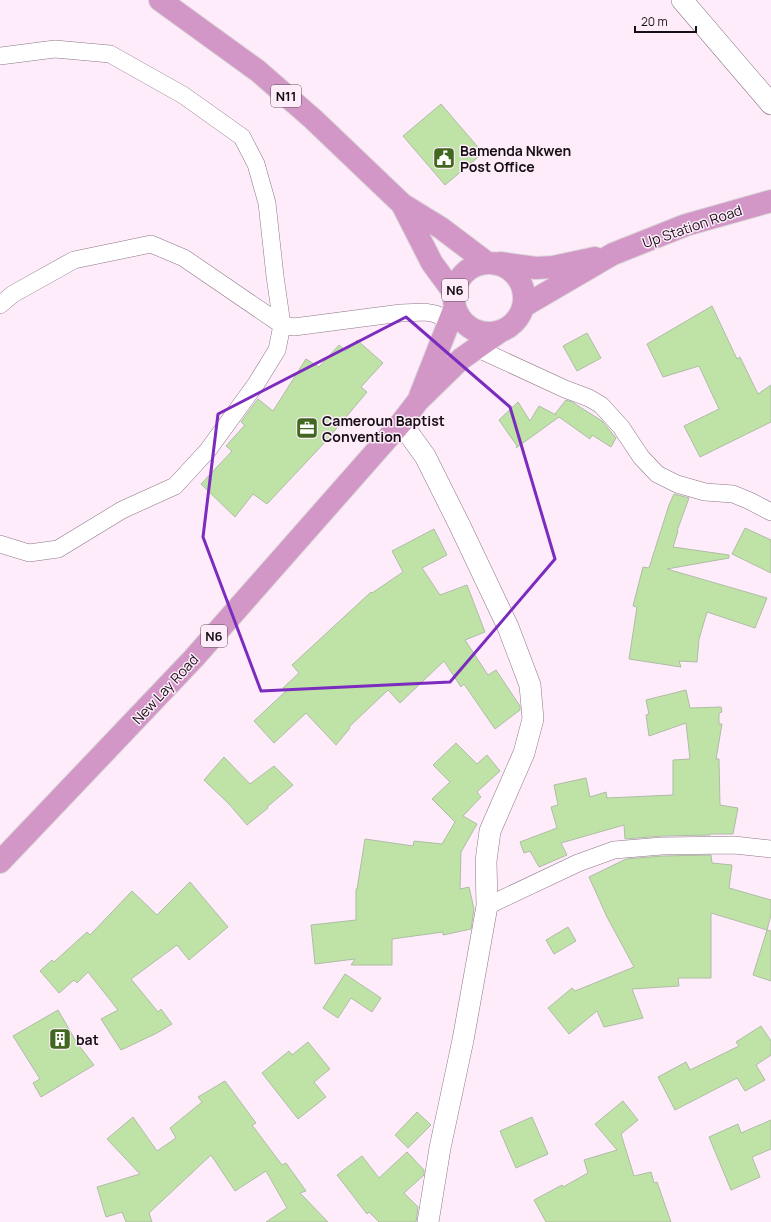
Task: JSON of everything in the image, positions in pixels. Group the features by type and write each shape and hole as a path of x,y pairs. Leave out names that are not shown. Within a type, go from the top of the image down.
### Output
{"highway":[{"name":"N11","path":"160,0 258,71 313,119 402,204 441,228 491,263"},
{"name":"Up Station Road","path":"613,254 686,225 771,201"},
{"name":"N11","path":"402,204 432,263 452,307"},
{"name":"N6","path":"418,401 452,307 458,279 468,269 491,263 536,268 553,267 613,254"},
{"name":"N6","path":"418,401 461,359 498,333 510,327 519,318 524,306 613,254"},
{"path":"491,263 509,268 519,279 524,292 524,306"},
{"name":"N6","path":"452,307 460,320 471,329 484,334 498,333"},
{"name":"New Lay Road","path":"0,862 194,658 418,401"}],"street":[{"path":"682,0 771,104"},
{"path":"0,56 55,49 110,54 183,95 242,137 256,164 267,203 282,325 277,350 256,384 208,450 175,486 122,510 58,549 29,552 0,544"},
{"path":"0,305 13,294 74,260 151,244 184,258 282,325 294,327 401,313 425,312 436,314 452,307"},
{"path":"476,348 565,389 589,398 601,405 621,427 641,457 657,474 677,484 704,492 734,494 771,512"},
{"path":"400,423 425,456 508,627 530,685 533,719 524,753 490,831 486,861 487,906 463,1040 440,1148 428,1222"},
{"path":"487,906 578,863 614,850 662,846 734,845 771,849"}],"highlighted area":[{"path":"406,317 510,407 555,559 450,682 261,691 203,537 218,414"}],"building":[{"path":"441,104 483,153 445,185 403,136"},
{"path":"712,306 737,359 740,357 758,394 771,385 771,422 700,457 684,426 719,409 699,366 663,377 647,344"},
{"path":"587,333 601,358 577,371 563,346"},
{"name":"Cameroun Baptist Convention","path":"357,340 383,363 361,387 367,392 326,441 267,504 253,494 235,517 201,484 232,451 226,446 245,425 241,422 258,399 273,411 306,359 319,367 339,345 346,351"},
{"path":"566,400 572,402 602,421 616,438 611,447 592,435 590,439 559,417 516,448 517,446 499,420 518,402 530,421 539,406 556,415 555,414"},
{"path":"674,494 689,498 673,547 729,555 729,558 667,569 767,598 755,628 707,612 699,639 697,662 679,661 681,667 629,659 637,607 633,606 643,567 649,568 669,505"},
{"path":"745,528 771,540 771,573 732,554"},
{"path":"434,529 447,555 422,568 440,595 467,585 485,632 465,640 488,675 496,670 520,706 520,710 495,729 464,684 461,687 444,661 400,703 388,690 349,727 350,728 336,745 306,713 274,743 254,721 286,691 283,688 299,673 292,665 371,592 372,593 403,572 392,551"},
{"path":"686,690 690,708 721,707 722,712 719,713 719,724 722,724 716,759 719,759 720,805 738,808 733,834 662,836 625,839 624,825 561,843 567,855 539,867 530,851 524,853 520,842 557,828 551,807 558,805 554,785 586,778 590,797 606,792 607,798 673,795 673,760 690,759 686,723 649,736 646,715 649,714 646,700"},
{"path":"456,743 477,764 487,755 500,771 477,792 481,797 463,816 477,824 461,852 460,889 469,887 474,909 471,929 443,935 443,932 392,939 392,965 351,965 355,959 315,964 311,925 356,920 356,889 365,839 413,846 414,841 442,844 455,822 432,799 450,782 433,765"},
{"path":"224,757 250,784 274,766 293,785 247,825 229,804 204,780"},
{"path":"711,855 712,863 732,865 729,888 771,900 771,915 767,930 711,913 711,978 678,978 679,986 632,989 643,1018 604,1027 597,1011 569,1034 548,1008 572,988 575,991 634,967 607,917 589,877 626,859 662,856"},
{"path":"190,882 228,927 189,960 177,945 131,979 158,1012 161,1009 172,1024 157,1033 121,1050 101,1019 118,1010 88,972 77,983 74,980 59,993 40,971 52,960 54,962 87,932 90,935 132,891 157,915"},
{"path":"568,927 576,941 554,954 546,940"},
{"path":"767,930 771,931 771,981 753,975"},
{"path":"345,974 381,998 372,1012 351,998 338,1018 323,1008"},
{"path":"58,1010 77,1043 94,1065 41,1097 33,1083 40,1079 13,1036"},
{"path":"761,1026 771,1041 771,1055 756,1065 765,1080 745,1091 737,1078 675,1110 658,1077 686,1062 690,1070 739,1046 736,1042"},
{"path":"308,1042 330,1069 314,1082 326,1097 298,1119 262,1073 289,1051 292,1055"},
{"path":"225,1081 256,1123 252,1125 282,1165 286,1163 306,1191 300,1193 328,1222 266,1222 287,1208 266,1171 235,1191 211,1155 149,1213 152,1222 126,1222 122,1212 106,1217 97,1187 140,1174 107,1139 133,1117 157,1151 176,1138 170,1128 202,1102 198,1097"},
{"path":"623,1101 638,1120 621,1134 634,1176 651,1172 654,1183 657,1182 671,1222 546,1222 534,1200 562,1185 563,1187 588,1173 584,1160 617,1150 595,1124"},
{"path":"417,1112 431,1125 408,1148 395,1135"},
{"path":"532,1117 548,1154 516,1168 500,1131"},
{"path":"771,1120 771,1149 752,1157 760,1177 731,1190 709,1137 738,1124 741,1133"},
{"path":"407,1152 424,1170 424,1175 404,1193 418,1207 416,1222 379,1222 369,1212 367,1214 337,1175 362,1156 379,1178"}],"place":[{"name":"Bamenda Nkwen Post Office","path":"444,158"},
{"name":"Cameroun Baptist Convention","path":"307,428"},
{"name":"bat","path":"60,1039"}]}
